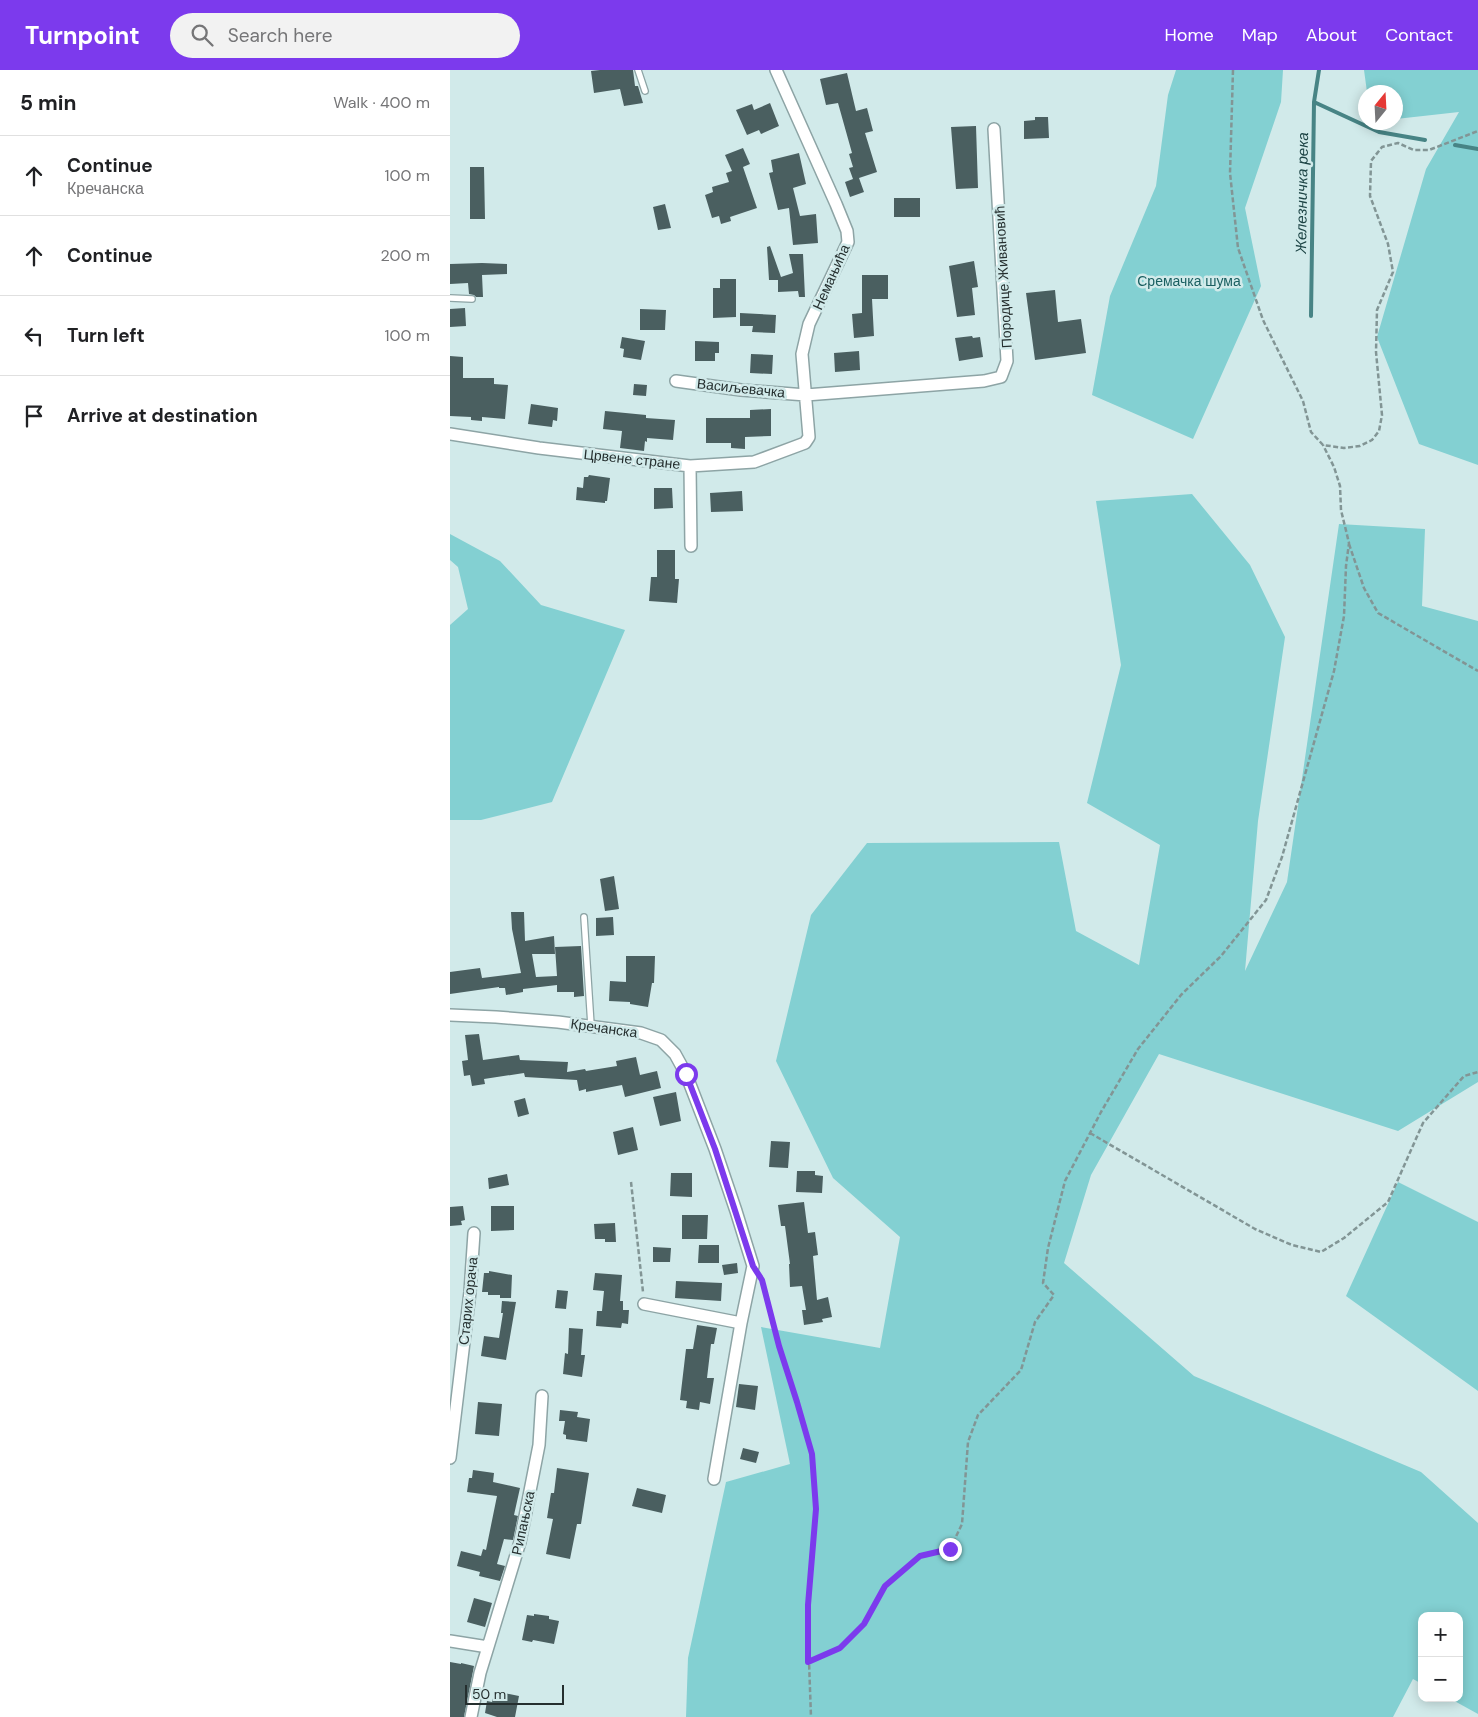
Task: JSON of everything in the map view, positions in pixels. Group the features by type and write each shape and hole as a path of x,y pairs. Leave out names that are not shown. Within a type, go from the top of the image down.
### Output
{"street":[{"name":"Немањића","path":"776,70 836,204 847,231 848,242 809,324 805,337 802,354 809,437"},
{"name":"Породице Живановић","path":"806,395 1002,378 1008,361 994,129"},
{"name":"Васиљевачка","path":"676,380 741,390 806,395"},
{"name":"Црвене стране","path":"450,434 557,451 690,466 754,462 805,443 809,437"},
{"path":"690,466 691,546"},
{"name":"Кречанска","path":"450,1016 496,1017 591,1025 641,1033 661,1040 675,1054 686,1074 715,1149 753,1266"},
{"name":"Старих орача","path":"450,1458 470,1292 474,1232"},
{"path":"714,1479 741,1323 753,1266"},
{"path":"644,1304 741,1323"},
{"name":"Рипањска","path":"471,1717 480,1673 520,1542 539,1445 542,1396"},
{"path":"450,1641 488,1647"}],"lane":[{"path":"638,70 645,91"},
{"path":"450,298 472,299"},
{"path":"584,917 591,1025"}],"path":[{"path":"1233,70 1230,173 1238,248 1263,320 1303,401 1311,432 1323,445 1334,467 1340,486 1341,510 1348,543 1364,588 1378,614 1478,671"},
{"path":"1323,445 1344,448 1360,446 1372,440 1379,431 1382,415 1376,352 1377,310 1393,272 1388,244 1370,196 1371,161 1382,147 1398,143 1414,150 1429,150 1478,131"},
{"path":"808,1662 840,1648 864,1624 885,1586 920,1556 950,1549 962,1524 968,1442 978,1415 1021,1370 1035,1322 1054,1295 1043,1283 1048,1248 1066,1181 1090,1133 1138,1050 1181,995 1221,956 1266,900 1282,857 1334,671 1344,616 1348,543"},
{"path":"1090,1133 1255,1229 1292,1245 1321,1252 1344,1238 1388,1202 1423,1123 1464,1076 1478,1072"},
{"path":"631,1182 644,1304"},
{"path":"753,1266 762,1280 779,1346 812,1454 816,1509 808,1605 808,1662 811,1717"}],"green space":[{"name":"Сремачка шума","path":"1176,70 1283,70 1281,102 1245,208 1261,286 1193,439 1092,395 1110,296 1156,186 1168,95"},
{"path":"1364,70 1478,70 1478,465 1419,444 1377,337 1426,169 1459,112 1403,118 1403,85 1366,85"},
{"path":"1192,494 1250,565 1285,637 1258,821 1245,971 1287,882 1339,524 1425,529 1422,606 1478,621 1478,1082 1398,1131 1159,1054 1091,1175 1064,1263 1194,1376 1421,1472 1478,1523 1478,1714 1456,1702 1463,1702 1463,1612 1418,1612 1418,1682 1413,1679 1393,1717 686,1717 688,1658 726,1482 790,1464 761,1327 880,1348 900,1237 833,1178 776,1061 811,915 867,843 1059,842 1076,931 1139,965 1160,845 1087,803 1121,665 1096,501"},
{"path":"450,534 500,561 541,605 625,630 552,802 481,820 450,820 450,625 468,609 458,567 450,560"},
{"path":"1398,1182 1478,1222 1478,1391 1346,1296"}],"building":[{"path":"633,70 635,86 638,86 643,103 624,106 620,89 594,93 591,71"},
{"path":"847,73 856,111 867,108 873,131 865,133 877,172 859,178 864,192 850,197 845,182 853,179 849,168 853,167 849,154 852,153 838,103 826,105 820,79"},
{"path":"770,103 779,126 761,134 759,130 747,135 736,110 752,104 754,110"},
{"path":"1035,117 1048,117 1049,138 1024,139 1024,121 1035,120"},
{"path":"976,126 978,188 956,189 951,127"},
{"path":"743,148 750,164 743,167 757,208 730,217 731,221 721,224 719,216 712,218 705,195 713,192 712,187 729,182 726,173 732,171 725,155"},
{"path":"799,153 806,184 793,188 800,216 816,214 818,243 793,245 789,208 778,210 769,173 773,172 771,160"},
{"path":"470,167 484,167 485,219 470,219"},
{"path":"894,198 920,198 920,217 894,217"},
{"path":"665,204 671,228 658,230 653,207"},
{"path":"770,246 781,277 793,273 789,254 803,254 805,297 799,297 798,291 778,292 778,280 769,280 767,247"},
{"path":"974,261 978,287 972,288 975,315 957,317 949,266"},
{"path":"450,264 507,264 507,274 482,275 483,297 469,294 468,283 450,284"},
{"path":"862,275 888,275 888,299 872,299 874,336 854,338 852,314 862,313"},
{"path":"720,279 736,279 736,317 713,318 713,288 720,288"},
{"path":"1055,290 1058,322 1081,319 1086,353 1035,360 1026,293"},
{"path":"465,308 466,326 450,327 450,309"},
{"path":"640,309 666,310 665,330 640,330"},
{"path":"740,313 776,315 775,333 752,332 753,326 740,326"},
{"path":"972,336 973,338 980,337 983,357 959,361 955,338"},
{"path":"622,337 645,341 641,360 623,357 624,349 620,348"},
{"path":"695,341 719,342 719,353 715,353 715,361 695,361"},
{"path":"859,351 860,370 835,372 834,353"},
{"path":"751,354 773,355 772,374 750,373"},
{"path":"450,356 463,357 463,378 494,378 494,384 508,385 505,419 482,417 482,421 471,420 471,417 450,416"},
{"path":"634,384 647,385 646,396 633,395"},
{"path":"531,404 558,408 557,421 553,420 552,427 528,424"},
{"path":"771,409 771,436 745,437 745,449 731,448 731,443 706,443 706,418 750,418 750,410"},
{"path":"605,411 646,415 646,418 675,420 673,440 647,438 644,451 620,448 622,431 603,429"},
{"path":"589,475 610,478 607,501 605,503 576,500 577,487 583,488 584,477"},
{"path":"654,488 672,488 673,508 654,509"},
{"path":"742,491 743,511 711,512 710,493"},
{"path":"657,550 675,550 675,579 679,579 677,603 649,601 651,577 657,577"},
{"path":"614,876 619,909 605,911 600,879"},
{"path":"511,912 524,912 525,941 554,936 555,954 532,954 536,977 557,976 555,947 581,946 584,996 574,997 574,992 557,992 557,985 523,989 523,992 506,995 505,988 499,987 450,994 450,972 480,968 482,978 521,973 512,929"},
{"path":"613,917 614,935 596,936 596,918"},
{"path":"626,956 655,956 654,983 652,983 648,1007 630,1004 630,1002 609,1001 610,981 626,982"},
{"path":"479,1034 483,1060 519,1055 520,1060 568,1062 567,1072 617,1066 616,1061 636,1057 640,1075 657,1071 661,1088 625,1097 622,1085 586,1092 586,1089 579,1091 577,1080 525,1077 524,1073 484,1079 485,1084 472,1086 470,1075 464,1076 462,1061 468,1060 465,1035"},
{"path":"676,1092 681,1121 660,1126 653,1097"},
{"path":"525,1098 529,1114 518,1117 514,1101"},
{"path":"633,1127 638,1150 618,1155 613,1132"},
{"path":"771,1141 790,1142 788,1168 769,1167"},
{"path":"797,1171 815,1171 815,1175 823,1176 822,1193 796,1192"},
{"path":"671,1173 692,1173 692,1197 670,1196"},
{"path":"507,1174 509,1185 489,1189 488,1178"},
{"path":"804,1202 808,1233 815,1232 818,1255 813,1256 817,1300 828,1297 832,1317 822,1319 823,1322 804,1325 802,1310 806,1310 802,1286 790,1287 790,1264 785,1226 781,1226 778,1205"},
{"path":"463,1206 465,1220 461,1221 462,1225 450,1226 450,1207"},
{"path":"491,1206 514,1206 514,1230 491,1231"},
{"path":"682,1215 708,1215 707,1239 682,1239"},
{"path":"615,1223 616,1242 605,1242 605,1239 595,1239 594,1224"},
{"path":"699,1245 719,1245 719,1263 698,1263"},
{"path":"653,1247 671,1248 670,1262 653,1262"},
{"path":"737,1263 738,1273 724,1275 722,1265"},
{"path":"489,1271 512,1275 511,1298 500,1298 500,1295 488,1295 488,1292 482,1292 484,1273 489,1273"},
{"path":"595,1273 622,1275 620,1301 623,1301 623,1310 629,1310 628,1324 622,1323 621,1328 596,1326 597,1311 602,1311 604,1291 593,1290"},
{"path":"676,1281 722,1283 721,1301 675,1298"},
{"path":"557,1290 568,1291 566,1309 555,1308"},
{"path":"502,1301 516,1302 506,1360 481,1356 484,1336 499,1338 503,1313 501,1313"},
{"path":"697,1325 717,1328 714,1344 711,1344 707,1378 714,1378 710,1404 700,1402 699,1410 686,1408 687,1401 680,1400 686,1349 693,1349"},
{"path":"569,1328 583,1329 581,1355 585,1355 582,1377 563,1374 565,1353 568,1354"},
{"path":"739,1384 758,1386 755,1410 736,1407"},
{"path":"478,1402 502,1404 499,1436 475,1434"},
{"path":"560,1410 578,1412 577,1417 590,1419 587,1442 566,1439 566,1435 563,1434 565,1421 559,1421"},
{"path":"743,1448 759,1452 756,1463 740,1459"},
{"path":"557,1468 589,1473 581,1524 577,1524 570,1559 546,1554 553,1519 547,1518 551,1493 554,1493"},
{"path":"473,1470 494,1473 493,1482 520,1488 514,1515 518,1516 513,1540 504,1539 497,1564 505,1566 500,1581 479,1576 480,1572 457,1566 461,1551 481,1556 483,1549 486,1550 497,1496 467,1492 469,1478 472,1478"},
{"path":"637,1488 666,1495 662,1513 632,1506"},
{"path":"474,1598 492,1603 485,1627 467,1622"},
{"path":"534,1614 549,1616 549,1619 559,1621 554,1644 522,1640 527,1615 534,1616"},
{"path":"450,1662 474,1666 464,1717 450,1717"},
{"path":"495,1691 519,1696 515,1717 497,1717 485,1713 487,1701 492,1702"}],"waterway":[{"name":"Железничка река","path":"1311,316 1314,102 1319,70"},
{"path":"1314,102 1379,132 1425,140"},
{"path":"1455,145 1478,149"}],"route":[{"path":"686,1074 715,1149 753,1266 762,1280 779,1346 812,1454 816,1509 808,1605 808,1662 840,1648 864,1624 885,1586 920,1556 950,1549"}]}
